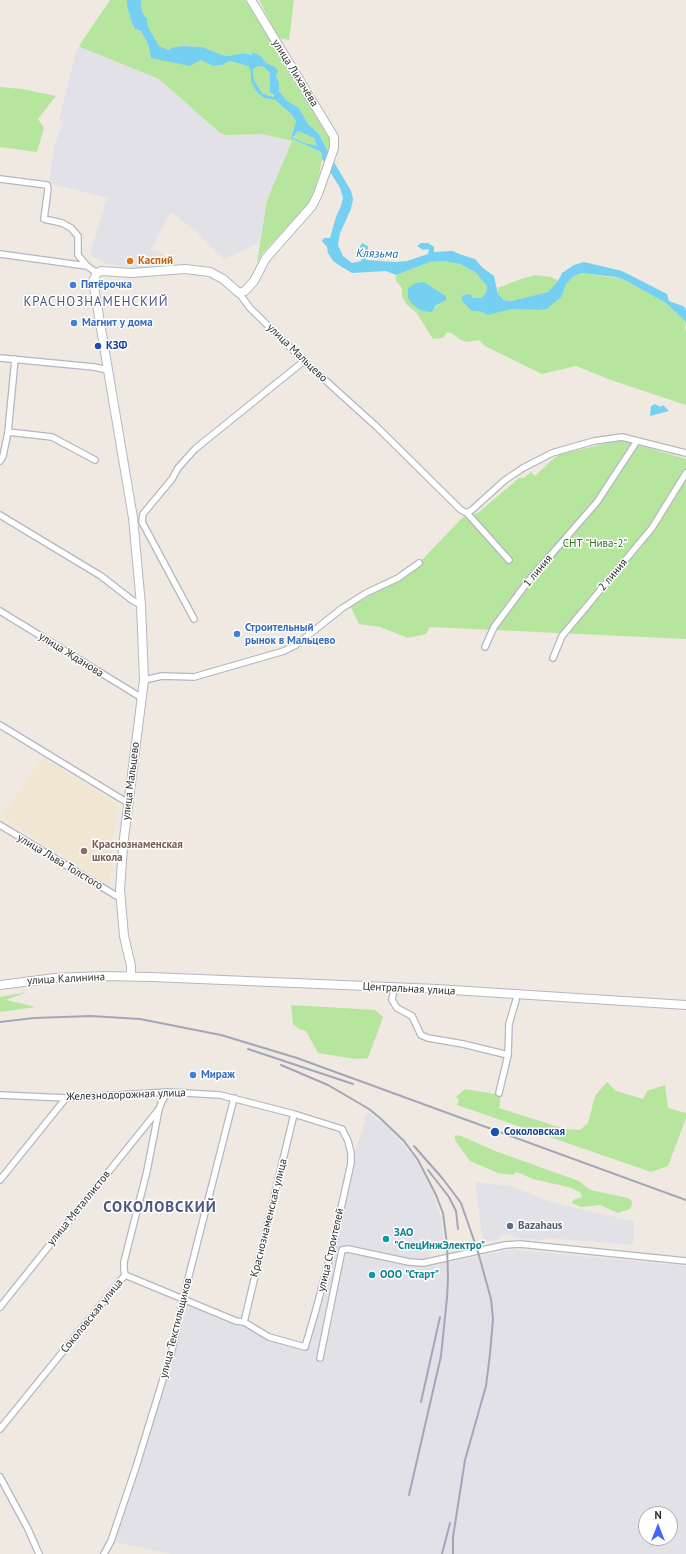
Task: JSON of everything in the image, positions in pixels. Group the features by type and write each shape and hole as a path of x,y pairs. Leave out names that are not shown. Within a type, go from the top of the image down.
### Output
{"street":[{"name":"улица Лихачёва","path":"239,293 245,291 254,281 266,258 312,206 324,181 335,140 250,0"},
{"path":"0,179 47,185 48,189 44,219 62,223 71,228 78,236 78,255 86,266 97,273"},
{"path":"0,254 86,266"},
{"name":"улица Мальцево","path":"131,977 131,966 124,936 120,898 123,846 144,680 141,605 133,518 93,281 97,273 106,270 131,273 185,269 210,272 223,279 239,293 250,308 304,360 377,427 461,510 467,513 509,560"},
{"path":"0,358 94,367 108,370"},
{"path":"0,461 3,456 8,432 15,359"},
{"path":"194,618 142,522 142,518 172,479 178,468 195,449 304,360"},
{"path":"8,432 52,437 95,460"},
{"path":"467,513 505,480 552,453 594,441 622,437 686,453"},
{"name":"1 линия","path":"485,647 494,627 529,580 597,502 637,441"},
{"name":"2 линия","path":"553,658 562,636 652,528 686,473"},
{"path":"0,515 101,576 132,600 141,605"},
{"path":"133,518 142,518"},
{"path":"144,680 162,676 194,677 284,651 296,645 341,609 366,594 398,578 419,563"},
{"name":"улица Жданова","path":"0,611 142,698"},
{"path":"0,725 128,803"},
{"name":"улица Льва Толстого","path":"0,825 120,898"},
{"name":"улица Калинина","path":"0,985 55,978 131,977"},
{"name":"Центральная улица","path":"131,977 394,988 686,1005"},
{"path":"394,988 392,1000 394,1004 397,1008 412,1016 421,1035 428,1038 463,1044 508,1056"},
{"path":"499,1093 508,1056 509,1024 516,1000"},
{"name":"Железнодорожная улица","path":"0,1095 66,1098 168,1092 220,1095 294,1114 342,1129 348,1141 351,1153"},
{"name":"Соколовская улица","path":"0,1429 125,1275 124,1262 147,1171 159,1108 168,1092"},
{"path":"0,1180 66,1098"},
{"name":"улица Текстильщиков","path":"104,1554 111,1541 156,1405 172,1350 183,1299 234,1098"},
{"name":"улица Металлистов","path":"0,1307 159,1108"},
{"name":"Краснознаменская улица","path":"244,1322 294,1114"},
{"name":"улица Строителей","path":"244,1322 269,1337 305,1347 332,1248 351,1163 351,1153"},
{"path":"320,1358 342,1250 348,1249 409,1262 423,1263 447,1259 505,1245 520,1244 686,1260"},
{"path":"125,1275 244,1322"},
{"path":"0,1476 40,1554"}],"shaded area":[{"path":"80,47 159,79 220,133 262,134 292,141 267,200 260,242 224,259 195,231 171,212 151,249 163,253 161,267 141,269 107,264 90,254 107,198 49,183 54,146 63,122 59,120 76,51"},
{"name":"Краснознаменская школа","path":"42,758 117,804 110,885 1,817"},
{"path":"368,1112 387,1127 416,1160 433,1194 440,1214 445,1250 431,1251 425,1266 503,1251 519,1250 686,1266 686,1554 171,1554 111,1541 156,1405 183,1299 269,1337 305,1346 351,1163"},
{"path":"475,1182 512,1186 549,1201 634,1221 633,1245 546,1238 544,1240 514,1238 510,1233 501,1236 497,1240 483,1242"}],"green space":[{"path":"110,0 127,0 127,6 132,23 135,29 141,31 148,44 151,58 201,60 213,66 222,65 230,61 248,66 251,72 251,82 264,98 275,100 290,113 296,121 291,138 321,152 322,159 318,180 308,204 262,254 257,263 267,200 292,141 262,134 225,135 220,133 159,79 80,47 79,46"},
{"path":"141,0 245,0 329,133 330,144 328,152 319,134 308,124 299,108 287,101 279,91 275,67 266,63 261,56 252,52 253,55 243,53 228,56 202,47 183,46 169,50 159,46 148,27 147,18 145,18 142,12"},
{"path":"259,0 294,0 289,40 278,38"},
{"path":"258,66 264,67 269,72 273,97 262,93 255,82 253,69"},
{"path":"0,87 22,89 56,96 38,119 44,128 37,152 0,147"},
{"path":"298,131 314,138 317,146 305,143 293,136"},
{"path":"444,261 460,264 475,272 487,286 486,293 481,298 473,298 472,311 482,312 488,315 512,309 537,310 562,296 566,284 574,276 581,273 623,279 666,303 686,322 686,405 611,380 576,366 542,374 485,346 479,340 466,342 459,339 452,333 447,332 443,338 433,339 416,312 407,305 402,296 402,288 396,281 396,275 430,262","holes":["424,282 446,296 440,304 433,308"]},
{"path":"536,275 551,277 559,281 548,292 511,301 504,300 498,294 498,288"},
{"name":"СНТ \"Нива-2\"","path":"621,440 686,459 686,639 430,627 426,634 408,638 380,627 359,624 351,607 422,564 421,561 463,517 478,513 519,478 524,478 531,472 535,476 553,459 561,454"},
{"path":"27,992 6,1000 36,1007 0,1012 0,997"},
{"path":"291,1005 375,1010 383,1017 368,1058 355,1059 318,1053 306,1031 299,1029 293,1024"},
{"path":"607,1082 616,1091 643,1099 647,1091 665,1085 668,1108 686,1113 686,1118 668,1166 651,1172 457,1105 459,1100 456,1097 465,1089 501,1095 499,1108 565,1129 580,1130 588,1123 595,1096"},
{"path":"455,1135 579,1181 590,1190 628,1198 632,1201 632,1205 630,1209 618,1213 600,1205 581,1207 572,1203 573,1200 582,1197 580,1192 568,1187 533,1179 517,1172 512,1175 498,1173 470,1161 455,1140"}],"water":[{"path":"127,0 141,0 142,12 147,18 148,27 159,46 169,50 171,48 183,46 202,47 228,56 243,53 252,55 252,52 261,56 266,63 275,67 278,71 276,76 279,84 279,91 287,101 299,108 308,124 319,134 351,191 353,199 351,209 340,233 338,245 343,256 352,263 361,261 362,257 358,250 362,243 368,246 366,260 395,262 407,261 428,254 429,249 423,250 417,246 421,243 428,243 434,247 434,252 453,251 475,259 483,268 494,276 498,294 504,300 511,301 548,292 558,281 562,273 574,265 584,262 622,271 667,294 669,301 683,306 686,309 686,322 666,303 623,279 615,277 581,273 574,276 566,284 562,296 547,309 512,309 488,315 482,312 472,311 462,301 462,296 470,294 473,298 481,298 486,293 487,286 475,272 460,264 444,261 430,262 396,275 386,271 352,273 333,261 328,253 327,247 322,241 324,238 330,238 341,206 343,198 340,188 322,159 321,152 291,138 296,121 290,113 275,100 264,98 257,92 251,82 251,72 248,66 230,61 222,65 213,66 201,60 190,66 151,58 148,44 141,31 135,29 127,6","holes":["258,66 264,67 269,72 270,92 274,95 273,97 262,93 255,82 253,69","298,131 314,138 317,146 305,143 293,137"]},
{"path":"424,282 446,296 446,300 435,306 432,312 422,311 413,305 408,298 408,288 416,283"},
{"path":"655,404 661,407 663,405 669,411 650,416 651,406"}],"railway":[{"path":"0,1022 34,1018 91,1016 140,1019 221,1035 297,1058 686,1200"},
{"path":"248,1049 353,1084"},
{"path":"281,1065 328,1085 369,1109 380,1118 404,1141 418,1160 436,1195 443,1213 447,1245 448,1278 441,1356 409,1495"},
{"path":"414,1146 443,1179 461,1203 478,1252 491,1299 493,1319 486,1386 465,1460 453,1537 453,1554"},
{"path":"428,1170 449,1197 456,1211 458,1229"},
{"path":"421,1402 440,1317"},
{"path":"442,1554 450,1523"}],"place":[{"name":"Каспий","path":"130,261"},
{"name":"Пятёрочка","path":"73,285"},
{"name":"Магнит у дома","path":"74,323"},
{"name":"КЗФ","path":"98,346"},
{"name":"Строительный рынок в Мальцево","path":"237,634"},
{"name":"Краснознаменская школа","path":"84,851"},
{"name":"Мираж","path":"193,1075"},
{"name":"Соколовская","path":"495,1132"},
{"name":"Bazahaus","path":"510,1226"},
{"name":"ЗАО \"СпецИнжЭлектро\"","path":"386,1239"},
{"name":"ООО \"Старт\"","path":"372,1275"}],"district":[{"name":"КРАСНОЗНАМЕНСКИЙ","path":"96,302"},
{"name":"СОКОЛОВСКИЙ","path":"160,1208"}],"water label":[{"name":"Клязьма","path":"377,254"}]}
